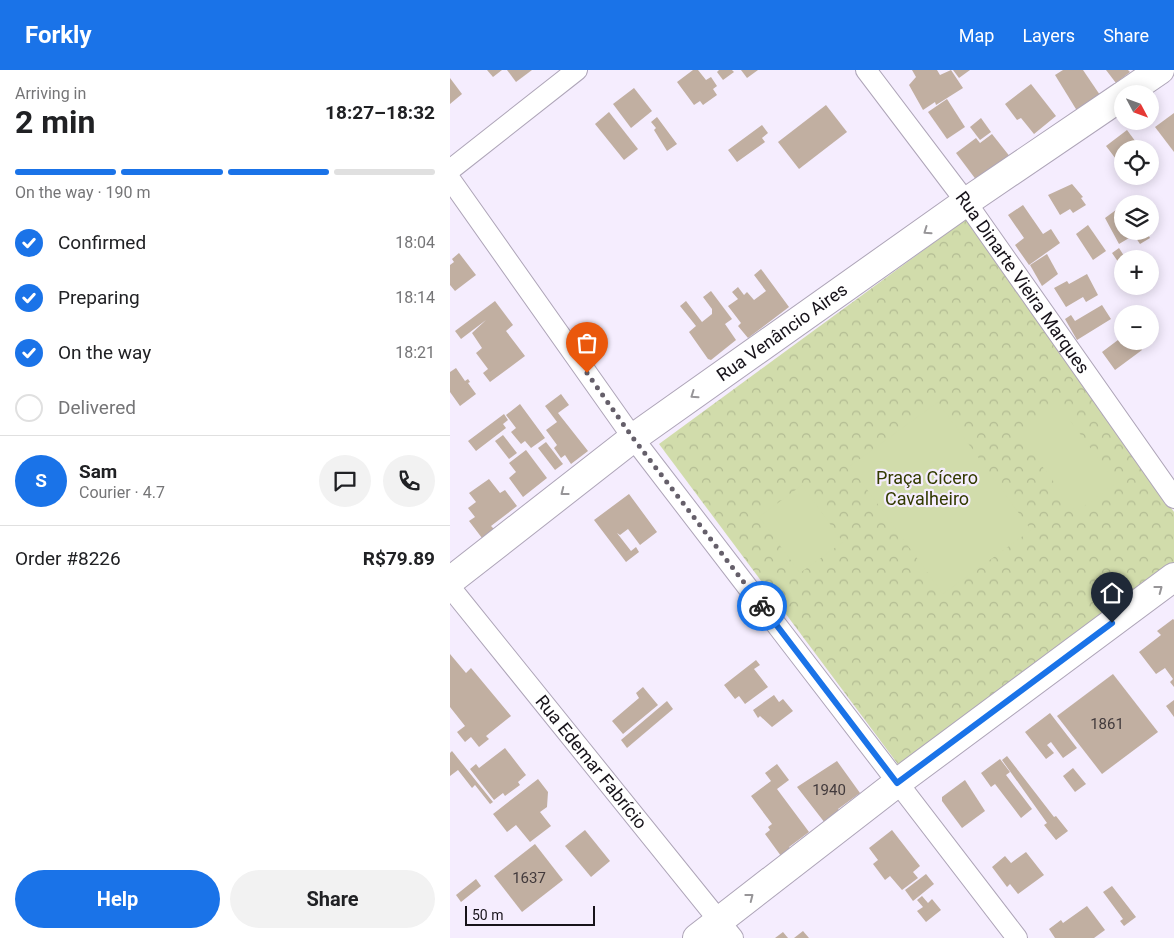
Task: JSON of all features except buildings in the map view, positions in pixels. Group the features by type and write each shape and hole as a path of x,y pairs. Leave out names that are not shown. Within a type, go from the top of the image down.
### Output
{"street":[{"path":"450,170 577,70"},
{"name":"Rua Dinarte Vieira Marques","path":"866,70 966,202 1174,498"},
{"name":"Rua Venâncio Aires","path":"1138,85 1160,70"},
{"name":"Rua Venâncio Aires","path":"450,581 633,438 966,202 1114,102"},
{"path":"450,179 633,438 1018,938"},
{"path":"697,938 726,929 897,783 1174,577"},
{"name":"Rua Edemar Fabrício","path":"450,587 726,929"}],"green space":[{"name":"Praça Cícero Cavalheiro","path":"966,219 1174,512 1174,563 900,767 659,444"},
{"path":"938,402 1031,530 943,594 850,466"},
{"path":"1059,405 1116,483 1076,512 1019,435"},
{"path":"802,485 843,542 800,573 759,517"}],"way so far":[{"path":"587,373 633,438 762,606"}],"route":[{"path":"762,606 897,783 1112,623"}]}
